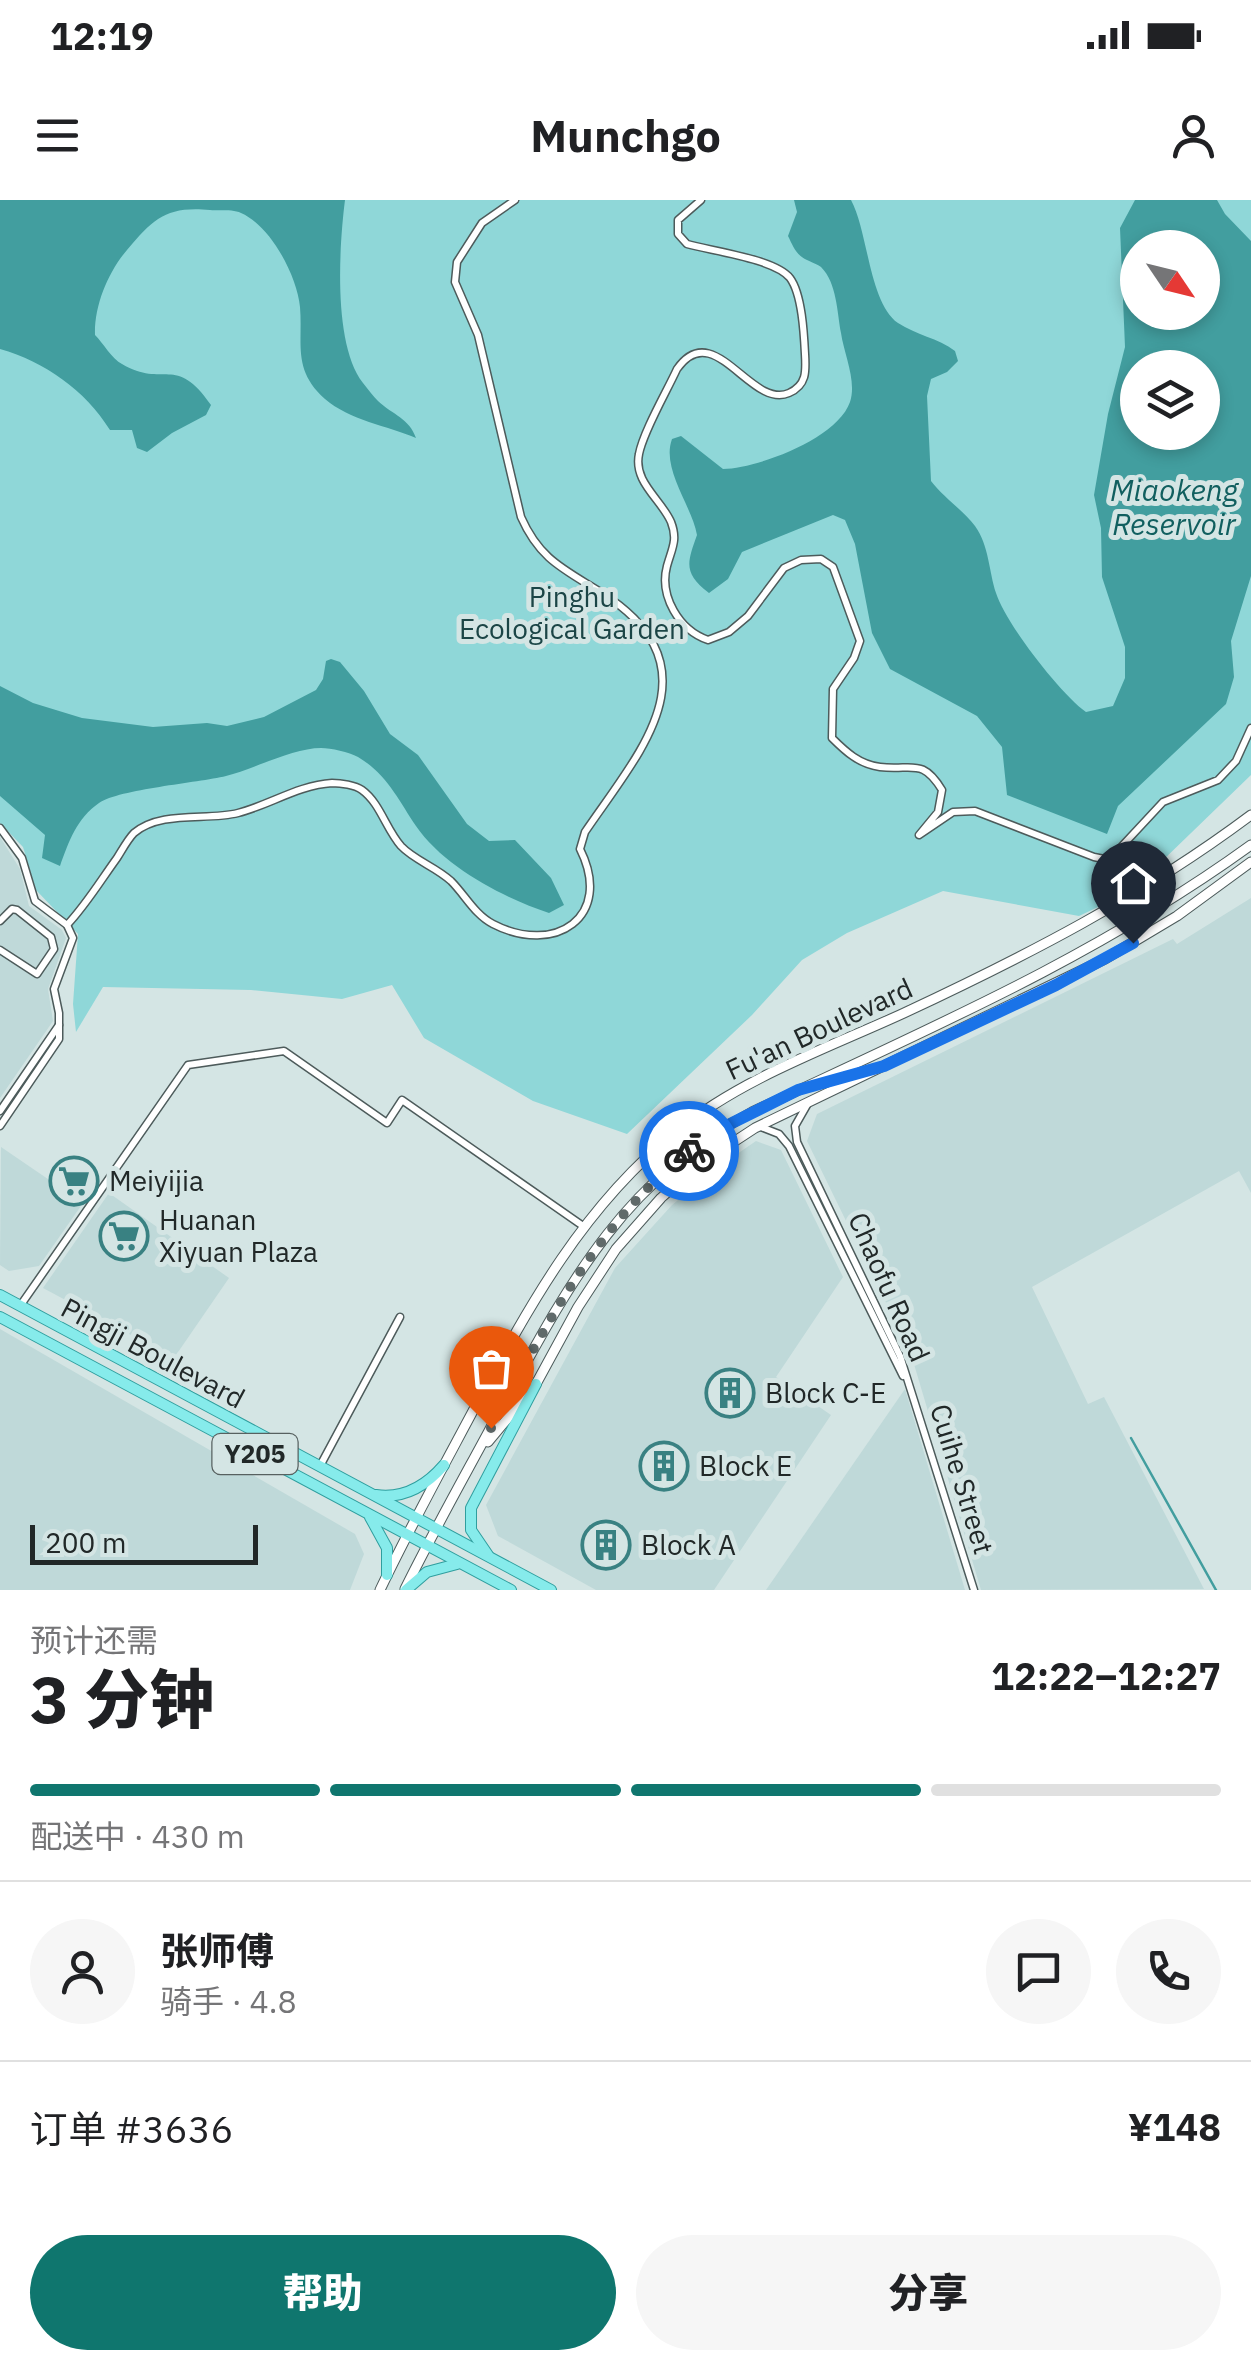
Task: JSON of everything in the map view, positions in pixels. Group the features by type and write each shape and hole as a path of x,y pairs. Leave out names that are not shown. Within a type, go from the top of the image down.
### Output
{"main road":[{"name":"Fu'an Boulevard","path":"380,1590 531,1306 583,1226 647,1156 709,1108 743,1088 1056,940 1159,879 1251,815"},
{"name":"Fu'an Boulevard","path":"405,1590 558,1305 622,1214 694,1146 798,1090 1072,959 1163,906 1251,844"},
{"path":"496,1562 475,1540 471,1508 590,1286 629,1232 697,1166 755,1128 1105,959 1176,916 1251,862"},
{"path":"798,1090 884,1066"},
{"name":"Pingji Boulevard","path":"0,1295 551,1590"},
{"name":"Pingji Boulevard","path":"0,1317 511,1590"},
{"path":"474,1460 536,1384"},
{"path":"362,1491 382,1496 410,1492 444,1465"},
{"path":"366,1513 378,1526 388,1548 387,1575"},
{"path":"405,1590 436,1568 464,1566"}],"street":[{"path":"67,925 135,832 158,821 236,813 315,786 337,783 360,788 402,846 450,880 493,924 548,936 570,927 587,910 592,888 580,849 585,832 655,726 663,678 654,644 640,624 620,604 551,562 532,541 520,517 478,335 455,282 457,262 482,223 516,200"},
{"path":"701,200 678,220 678,234 687,244 772,266 790,278 802,312 806,375 797,389 783,396 770,394 715,356 696,352 686,356 677,369 639,454 646,487 670,518 676,542 666,569 668,597 680,622 694,635 708,640 729,632 748,616 784,568 800,560 821,558 833,567 860,641 854,658 833,689 832,738 852,758 878,767 919,766 932,774 942,790 938,812 919,835 953,812 975,811 1108,860 1164,802 1218,780 1236,762 1251,728"},
{"path":"0,828 22,858 34,901 67,925 73,938 54,990 59,1039 0,1126"},
{"path":"0,921 12,909 17,910 51,937 54,949 37,974 0,950"},
{"path":"0,1111 60,1024"},
{"path":"20,1306 188,1066 284,1051 387,1123 402,1100 583,1226"},
{"name":"Chaofu Road","path":"810,1102 797,1118 797,1142 894,1344 906,1381"},
{"name":"Chaofu Road","path":"755,1128 773,1130 789,1146 906,1381"},
{"path":"319,1467 400,1318"},
{"name":"Cuihe Street","path":"906,1381 924,1425 974,1590"}],"shaded area":[{"path":"0,837 20,869 29,906 62,930 66,938 48,989 53,1021 0,1098"},
{"path":"1251,898 1251,1193 1239,1171 1032,1287 1088,1404 1104,1397 1204,1589 981,1590 911,1354 807,1141 817,1114 1173,939 1177,944"},
{"path":"756,1141 781,1150 843,1277 776,1377 831,1415 714,1590 596,1590 498,1536 486,1505 615,1268 672,1205"},
{"path":"1,1147 83,1203 39,1266 9,1271 0,1265"},
{"name":"Huanan Xiyuan Plaza","path":"109,1193 229,1278 174,1358 43,1288"},
{"path":"0,1329 355,1534 364,1554 350,1590 0,1590"},
{"path":"905,1389 965,1590 766,1590"}],"green space":[{"name":"Pinghu Ecological Garden","path":"0,200 1251,200 1251,775 1130,892 1079,916 943,891 847,933 802,960 752,1015 627,1134 533,1101 424,1038 392,985 342,999 251,990 103,987 76,1032 73,1004 78,934 36,890 23,847 0,823"}],"water":[{"path":"0,200 345,200 340,295 353,366 378,401 405,421 416,438 357,417 325,399 303,367 298,295 281,253 262,229 241,213 195,209 162,216 145,230 114,268 100,301 95,335 115,358 136,371 188,380 211,405 206,415 147,452 137,448 132,430 110,430 89,402 62,379 0,349"},
{"name":"Miaokeng Reservoir","path":"794,200 851,200 875,283 888,313 905,327 955,351 958,361 947,372 931,379 927,396 931,481 980,533 996,593 1022,639 1062,690 1086,712 1113,706 1125,678 1125,647 1102,577 1101,528 1094,495 1120,367 1120,450 1220,450 1220,350 1124,350 1124,330 1220,330 1220,230 1120,228 1135,200 1217,200 1251,241 1251,576 1231,641 1234,677 1226,704 1118,806 1107,834 1007,795 1002,747 977,716 890,669 872,633 855,544 845,520 833,515 742,552 728,579 709,593 691,573 690,560 697,535 674,475 672,439 681,436 723,469 738,467 775,457 813,439 830,428 850,402 851,376 830,281 821,267 797,253 788,236 797,212"},
{"path":"326,661 340,662 364,691 390,734 418,755 467,824 489,841 515,840 551,878 564,905 549,913 495,890 459,868 428,841 377,771 350,753 335,750 298,751 226,776 109,798 91,809 79,823 60,866 42,858 45,835 0,796 0,686 33,703 82,718 153,727 207,723 227,726 264,717 316,690 323,679"}],"waterway":[{"path":"1131,1438 1216,1590"}],"way so far":[{"path":"491,1428 558,1305 606,1233 656,1178 689,1151"}],"place":[{"name":"Meiyijia","path":"74,1181"},
{"name":"Huanan Xiyuan Plaza","path":"124,1236"},
{"name":"Block C-E","path":"730,1393"},
{"name":"Block E","path":"664,1466"},
{"name":"Block A","path":"606,1545"}],"route":[{"path":"689,1151 712,1134 798,1090 884,1066 1056,985 1133,943"}]}
